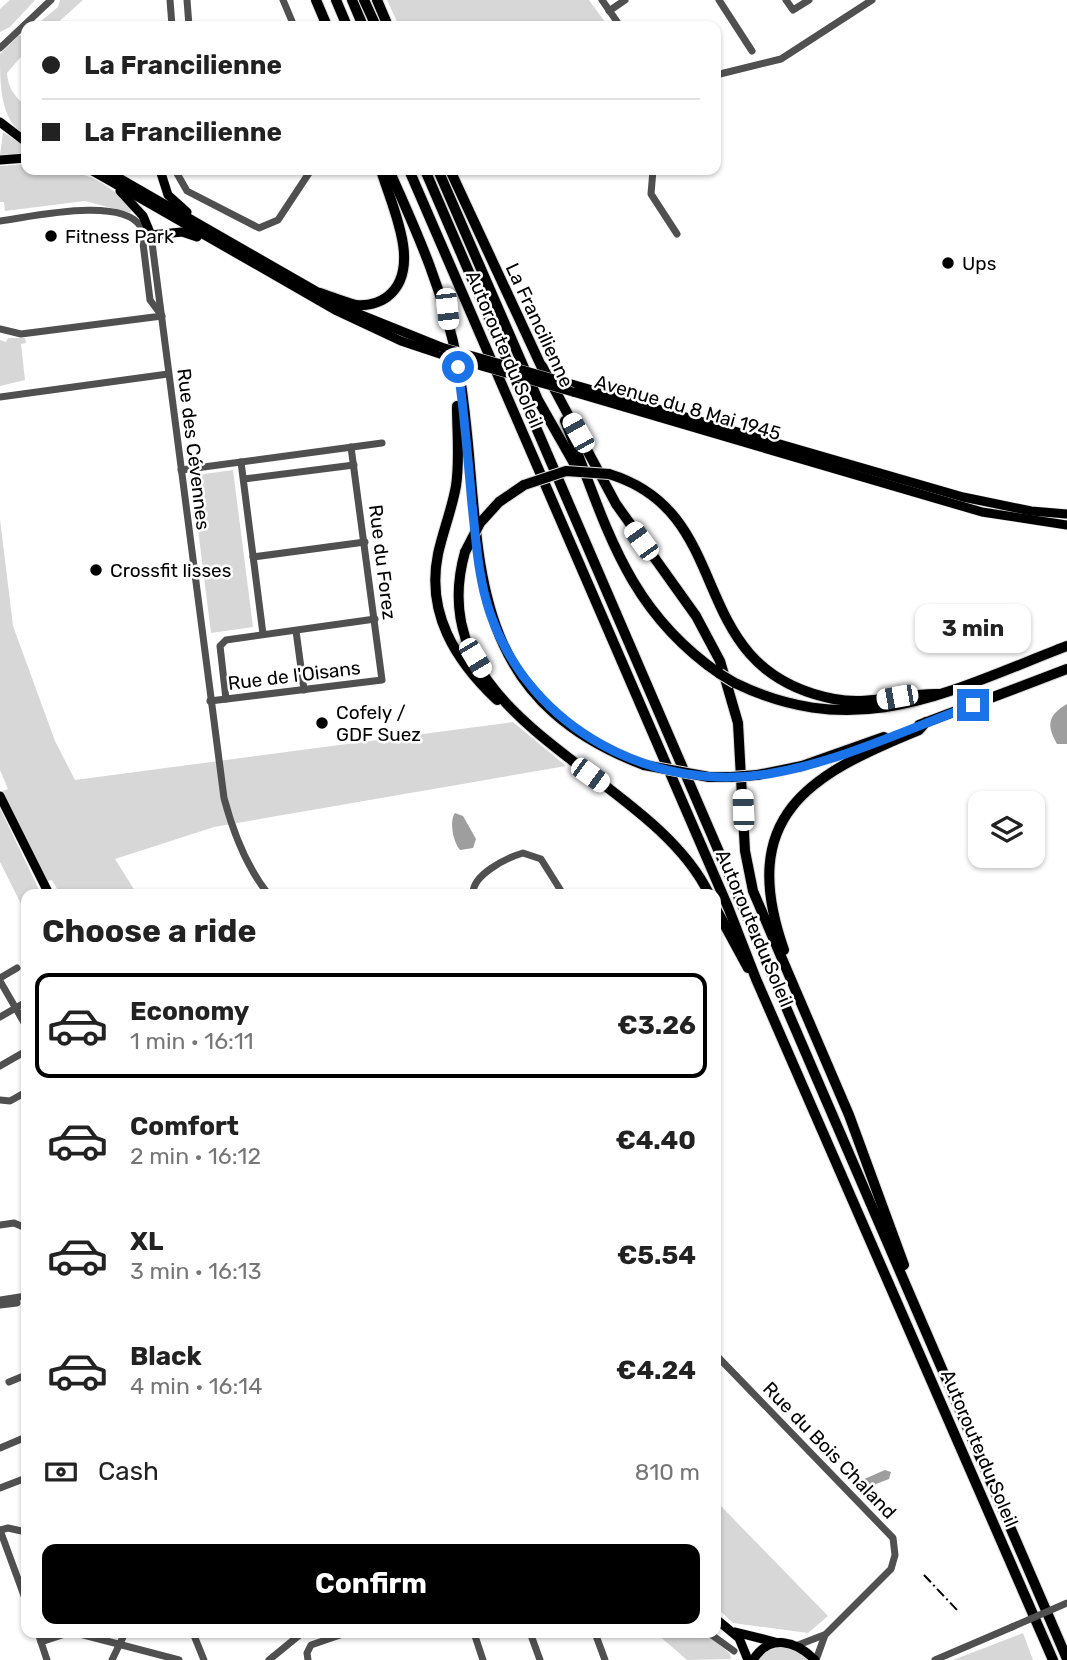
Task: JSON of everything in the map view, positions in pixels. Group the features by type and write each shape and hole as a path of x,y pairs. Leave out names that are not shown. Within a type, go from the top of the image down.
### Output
{"highway":[{"path":"316,0 325,21"},
{"path":"336,0 346,21"},
{"path":"352,0 361,21"},
{"path":"364,0 374,21"},
{"path":"377,0 386,21"},
{"path":"320,293 355,304 368,305 383,300 398,286 404,272 404,250 382,175"},
{"path":"391,175 432,267 447,309 458,367 478,561 496,628 522,675 559,715 590,739 644,765 709,777 757,775 822,760 1067,669"},
{"name":"Autoroute du Soleil","path":"411,175 720,889"},
{"name":"Autoroute du Soleil","path":"427,175 915,1301 1067,1659"},
{"path":"440,175 538,400 597,505"},
{"name":"La Francilienne","path":"452,175 485,250 542,366 626,570 653,614 678,642 735,683 788,704 839,712 890,708 939,694 1067,646"},
{"path":"447,309 456,401 458,457 454,496 436,564 437,607 448,639 468,669 520,720 658,828 688,860 706,889"},
{"path":"542,366 616,504 696,616 720,661 737,723 743,832 750,879 762,916 806,1012 873,1176 915,1301"},
{"path":"520,720 483,670 466,637 458,593 465,552 480,523 499,502 524,485 566,471 609,474 642,487 673,512 694,545 730,628 753,658 771,673 799,689 843,701 876,701 918,694 939,694"},
{"path":"806,1012 779,937 770,901 769,866 776,835 792,806 813,784 862,754 919,730 926,722"},
{"name":"Autoroute du Soleil","path":"721,891 756,979 1053,1660"},
{"path":"721,920 737,954 756,979"}],"main road":[{"path":"0,122 21,138"},
{"path":"0,160 21,158"},
{"path":"106,175 143,216 151,235 182,232 216,243"},
{"name":"Avenue du 8 Mai 1945","path":"107,175 216,243 355,320 401,341 963,497 1031,511 1067,514"},
{"name":"Avenue du 8 Mai 1945","path":"108,175 202,224 320,293 384,326 442,351"},
{"path":"162,175 168,195 202,224"},
{"name":"Avenue du 8 Mai 1945","path":"570,388 982,512 1067,525"},
{"path":"0,796 46,889"},
{"path":"721,1623 742,1642 751,1660 759,1651 777,1642"},
{"path":"728,1629 798,1645 815,1660"}],"street":[{"path":"27,21 51,0"},
{"path":"170,0 172,21"},
{"path":"187,0 189,21"},
{"path":"283,0 292,21"},
{"path":"602,0 616,21"},
{"path":"609,11 625,0"},
{"path":"719,0 752,51"},
{"path":"786,0 793,10 809,0"},
{"path":"721,74 781,59 872,0"},
{"path":"0,45 21,27"},
{"path":"178,175 187,191 259,228 278,220 308,175"},
{"path":"653,175 651,194 677,234"},
{"path":"0,221 98,209 134,218 141,226 150,300 162,316 21,334 0,329"},
{"name":"Rue des Cévennes","path":"151,235 216,750 232,828 265,889"},
{"path":"0,397 168,374"},
{"path":"181,470 382,443"},
{"name":"Rue du Forez","path":"351,447 382,680"},
{"path":"241,462 263,634"},
{"path":"244,479 354,465"},
{"path":"253,557 365,542"},
{"path":"226,699 221,653 223,641 375,620"},
{"path":"296,631 304,690"},
{"name":"Rue de l'Oisans","path":"210,701 382,680"},
{"path":"474,889 475,882 481,876 523,853 541,859 560,889"},
{"path":"17,968 0,980 21,1018"},
{"path":"0,1017 21,1006"},
{"path":"0,1066 21,1054"},
{"path":"0,1100 10,1101 21,1096"},
{"path":"0,1225 14,1223 21,1226"},
{"path":"0,1303 21,1299"},
{"name":"Rue du Bois Chaland","path":"721,1360 892,1538 895,1555 891,1569 825,1635 815,1660"},
{"path":"9,1382 21,1377"},
{"path":"0,1448 21,1439"},
{"path":"0,1488 21,1480"},
{"path":"21,1531 8,1528 0,1530 21,1587"},
{"path":"935,1660 1067,1603"},
{"name":"Rue du Bois Chaland","path":"798,1645 825,1635"},
{"path":"40,1638 47,1660"},
{"path":"41,1642 53,1638"},
{"path":"96,1638 179,1660"},
{"path":"112,1660 123,1638"},
{"path":"195,1638 204,1660"},
{"path":"269,1660 296,1638"},
{"path":"308,1660 307,1653 311,1645 331,1638"},
{"path":"476,1638 484,1660"},
{"path":"532,1638 540,1660"},
{"path":"597,1638 605,1660"},
{"path":"716,1638 734,1651"}],"shaded area":[{"path":"10,0 35,0 10,27 0,32 0,9"},
{"path":"60,0 83,0 60,21 41,21 58,7"},
{"path":"387,0 589,0 604,21 397,21"},
{"path":"21,35 21,57 7,73 13,92 21,101 21,132 6,112 1,90 0,54"},
{"path":"3,132 21,144 21,154 0,155"},
{"path":"21,164 21,175 85,175 108,187 133,209 130,213 85,201 5,211 4,202 0,202 0,166"},
{"path":"8,338 25,338 26,343 21,344 25,380 0,386 0,340 6,342"},
{"path":"233,470 253,627 211,633 192,481 197,475"},
{"path":"0,519 13,626 55,741 75,780 513,722 566,766 214,827 115,859 134,889 57,889 52,880 44,882 0,792 8,789 0,770"},
{"path":"1067,704 1067,744 1057,744 1051,731 1051,721 1056,712"},
{"path":"0,808 39,889 21,889 21,904 0,862"},
{"path":"455,813 463,816 476,839 473,848 460,850 452,826"},
{"path":"885,1470 891,1472 889,1479 876,1484 868,1495 860,1492 858,1486 862,1480"},
{"path":"721,1506 828,1616 808,1633 733,1623 721,1612"},
{"path":"1023,1633 1033,1660 953,1660"},
{"path":"662,1638 712,1638 730,1654 731,1659 687,1660"},
{"path":"782,1646 796,1649 809,1660 758,1660 767,1651"}],"railway":[{"path":"924,1575 958,1611"}],"place":[{"name":"Fitness Park","path":"51,236"},
{"name":"Ups","path":"948,263"},
{"name":"Crossfit lisses","path":"96,570"},
{"name":"Cofely / GDF Suez","path":"322,723"}],"route":[{"path":"458,367 478,561 489,612 508,653 531,686 579,732 644,765 703,777 732,778 771,774 822,760 973,705"}]}
